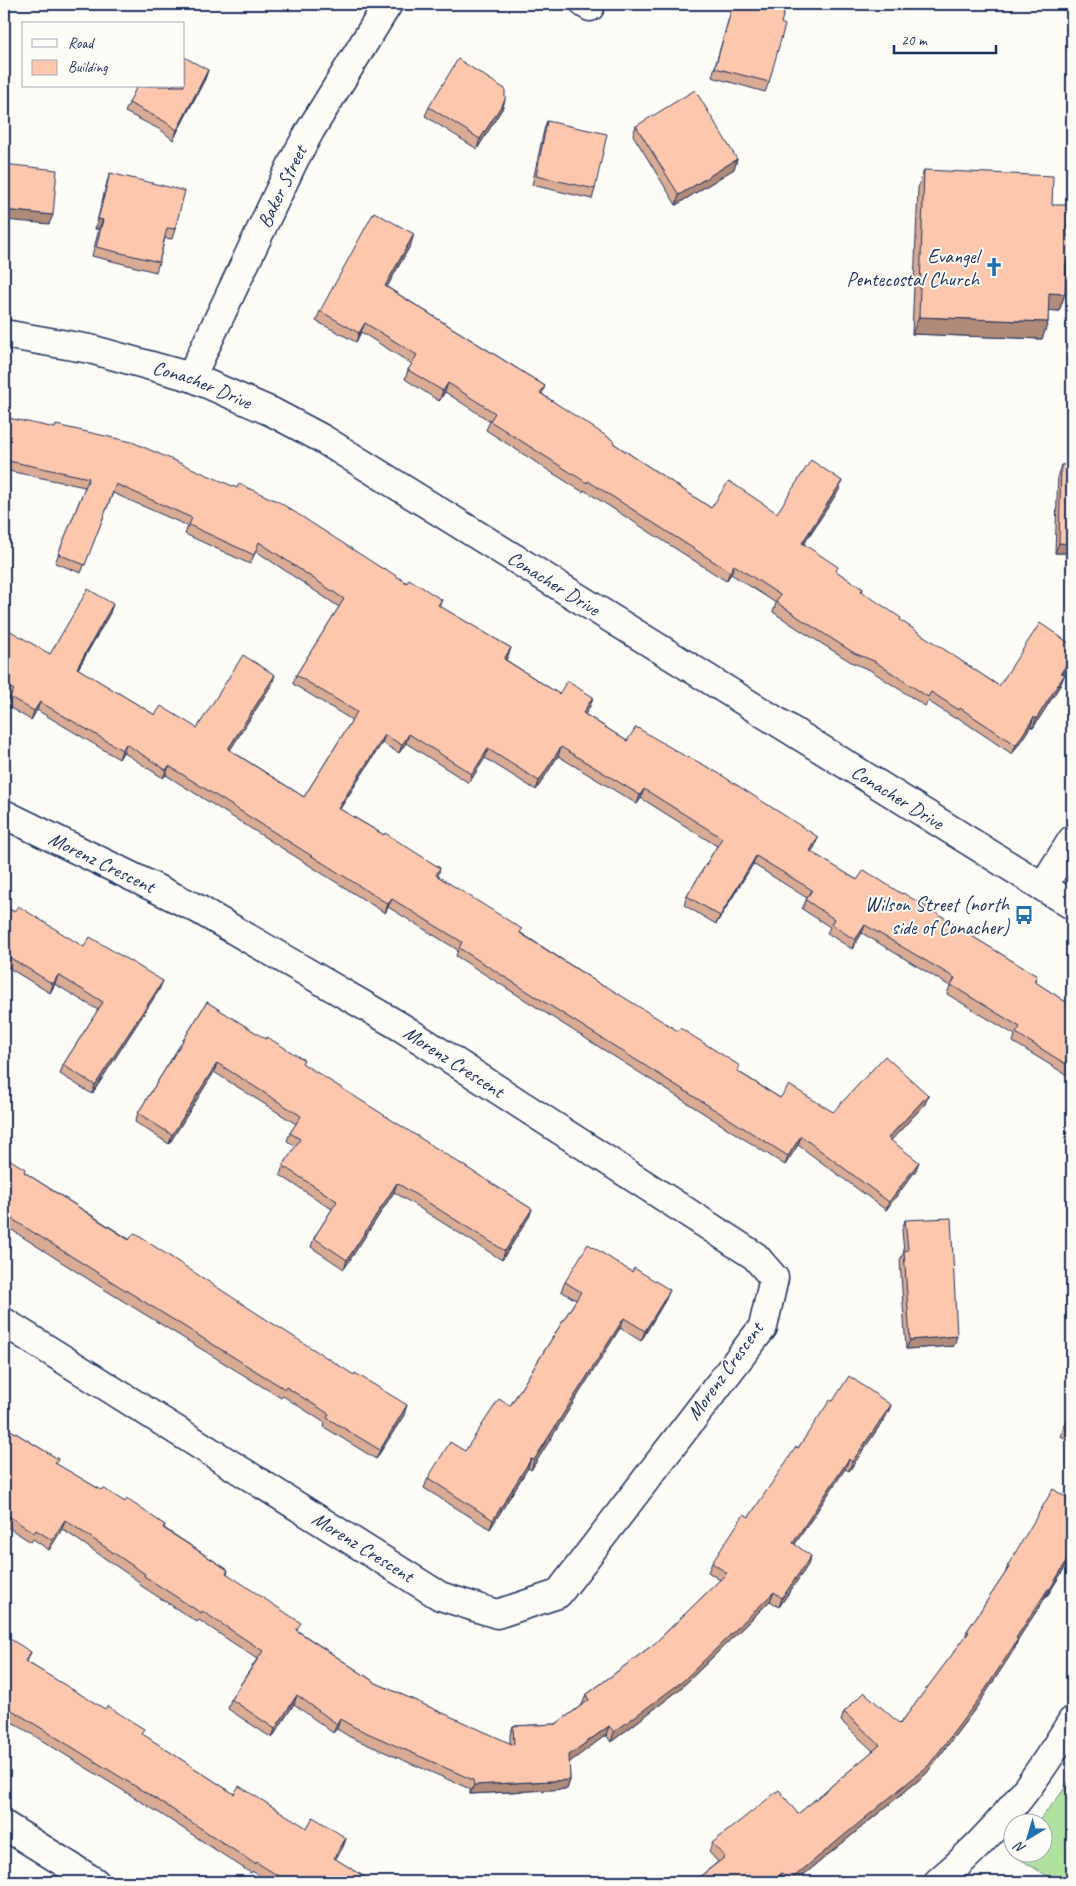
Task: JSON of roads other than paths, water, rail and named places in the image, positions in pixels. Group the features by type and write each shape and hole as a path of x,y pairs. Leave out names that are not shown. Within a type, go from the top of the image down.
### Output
{"street":[{"name":"Baker Street","path":"191,377 294,160 388,4"},
{"name":"Conacher Drive","path":"4,334 90,349 191,377 272,412 322,438 1072,905"},
{"name":"Morenz Crescent","path":"4,814 198,909 401,1028 755,1256 774,1278 763,1327 558,1594 498,1614 440,1596 4,1322"},
{"path":"1043,886 1072,840"},
{"path":"938,1882 964,1860 1004,1819 1042,1769 1072,1721"},
{"path":"4,1825 95,1882"}],"place":[{"name":"Evangel Pentecostal Church","path":"994,267"},
{"name":"Wilson Street (north side of Conacher)","path":"1024,915"}]}
